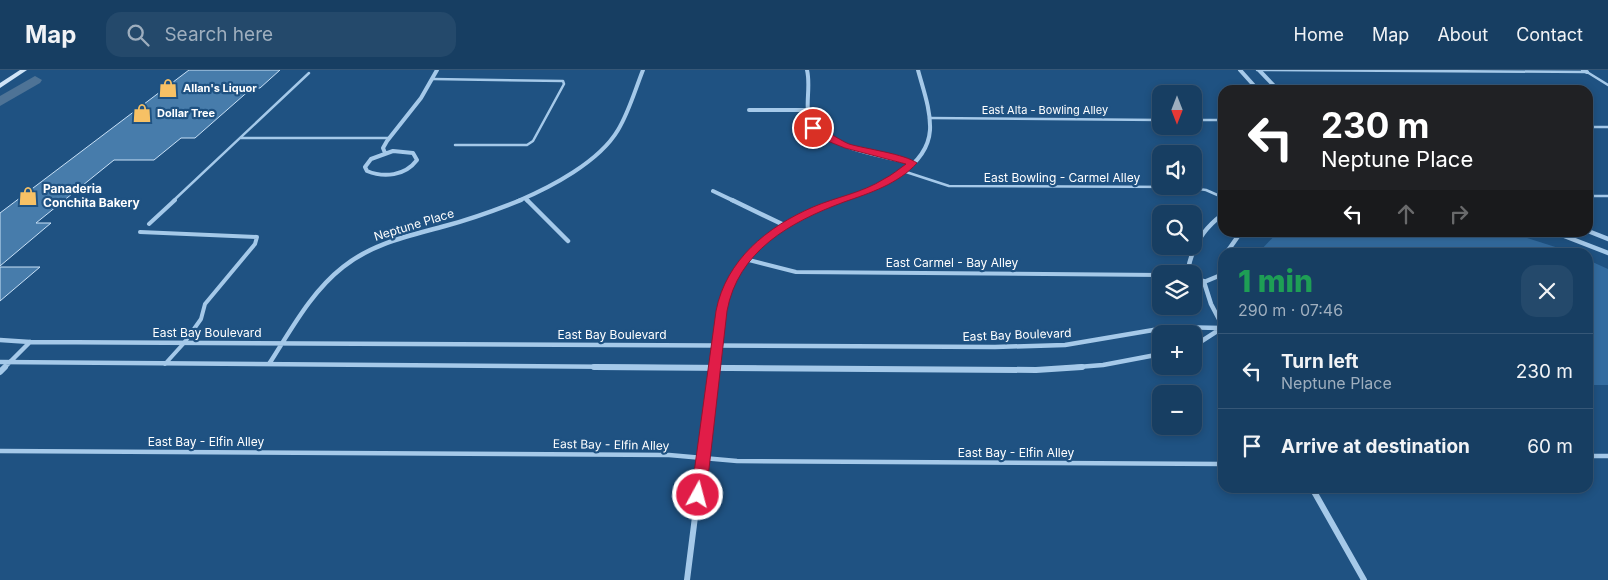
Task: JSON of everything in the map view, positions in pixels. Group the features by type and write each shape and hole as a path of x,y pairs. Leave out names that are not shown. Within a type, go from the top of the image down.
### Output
{"main road":[{"path":"0,86 24,70"}],"street":[{"path":"386,153 383,148 389,138 433,79 437,70"},
{"name":"Neptune Place","path":"269,364 325,282 357,256 393,240 480,216 526,198 568,175 588,161 610,141 619,129 643,70"},
{"path":"807,70 810,123 813,128 833,140 913,163"},
{"path":"687,580 716,345 724,297 735,272 758,244 784,225 817,209 872,189 913,163 928,139 929,118 918,70"},
{"path":"1240,70 1254,85"},
{"path":"1258,70 1273,85"},
{"path":"749,110 809,110"},
{"path":"408,152 413,154 417,160 411,167 397,173 379,175 367,171 365,167 370,159 386,153 408,152"},
{"path":"714,190 784,225"},
{"path":"526,198 568,241"},
{"path":"1189,265 1198,240 1218,218"},
{"path":"1593,233 1608,239"},
{"path":"1230,248 1238,237"},
{"path":"1567,237 1608,253"},
{"path":"1218,276 1204,282 1218,319"},
{"name":"East Bay Boulevard","path":"0,340 30,342 184,343 1038,346 1094,341 1171,327 1218,327"},
{"path":"1202,341 1218,330"},
{"path":"0,372 30,342"},
{"path":"0,362 1036,370 1103,365 1152,356"},
{"path":"1315,493 1364,580"}],"lane":[{"path":"1258,70 1585,71 1608,85"},
{"path":"149,224 309,73"},
{"path":"433,79 564,81 533,141 527,145 455,145"},
{"name":"East Alta - Bowling Alley","path":"929,118 1152,120"},
{"path":"1202,120 1218,120"},
{"path":"1593,127 1608,127"},
{"path":"240,138 389,138"},
{"name":"East Bowling - Carmel Alley","path":"902,171 949,186 1185,187 1206,190 1218,195"},
{"path":"1593,196 1608,196"},
{"path":"140,232 257,237 255,244 205,304 201,319 184,343 165,364"},
{"name":"East Carmel - Bay Alley","path":"745,259 796,272 1152,275"},
{"name":"East Bay - Elfin Alley","path":"0,451 668,455 737,461 1218,464"},
{"path":"1593,456 1608,456"}],"shaded area":[{"path":"1273,237 1524,237 1558,248 1263,248"},
{"path":"1593,262 1608,269 1608,385 1593,385"}],"building":[{"path":"189,70 280,70 260,88 252,88 195,138 181,138 154,160 114,160 36,223 51,223 0,266 0,213"},
{"path":"0,267 40,267 0,301"}],"waterway":[{"path":"0,102 35,80"}],"place":[{"name":"Allan's Liquor","path":"168,88"},
{"name":"Dollar Tree","path":"142,113"},
{"name":"Panaderia Conchita Bakery","path":"28,196"}],"route":[{"path":"698,495 721,311 724,297 735,272 758,244 782,226 806,213 887,182 913,163 848,146 821,134 813,128"}]}
